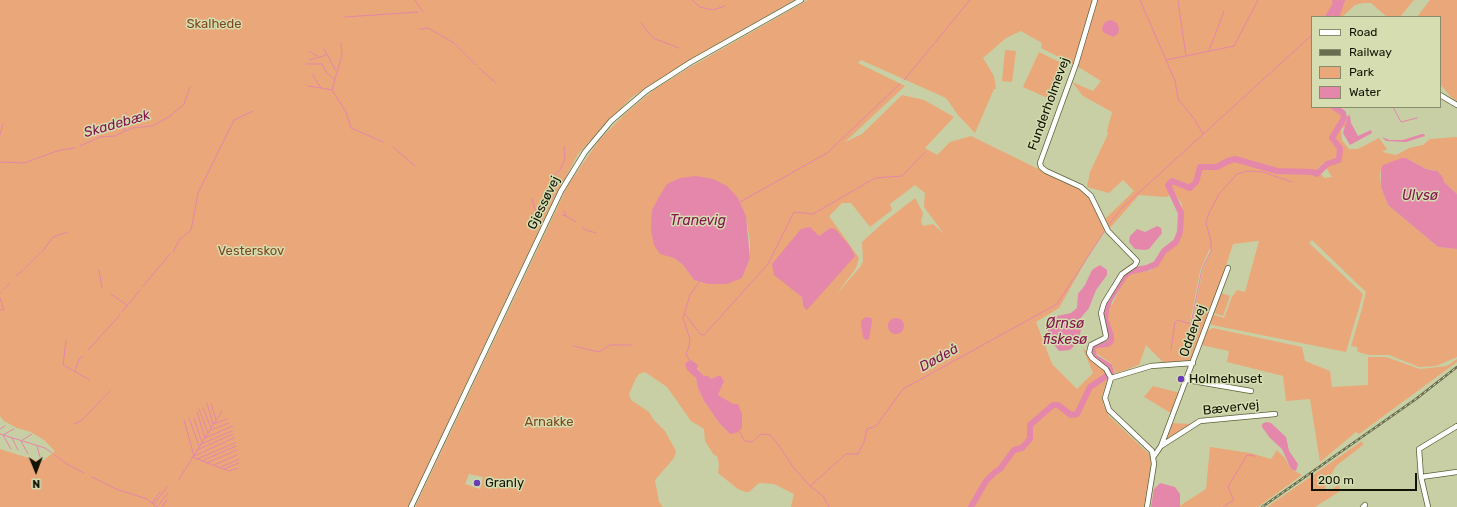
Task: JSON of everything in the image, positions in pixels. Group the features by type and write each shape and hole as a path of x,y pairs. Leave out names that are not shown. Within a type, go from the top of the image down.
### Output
{"street":[{"name":"Gjessøvej","path":"411,507 561,191 585,152 611,121 646,91 691,62 801,0"},
{"name":"Funderholmevej","path":"1095,0 1076,64 1040,162 1041,167 1046,171 1081,187 1092,196 1108,231 1137,261 1135,265 1122,274 1104,303 1101,313 1106,333 1105,338 1094,342 1090,348 1092,358 1108,372 1111,378"},
{"path":"1441,92 1457,105"},
{"path":"1441,95 1446,97"},
{"name":"Oddervej","path":"1161,446 1228,268"},
{"path":"1147,507 1154,456 1151,449 1109,410 1105,398 1111,378 1151,366 1193,363"},
{"path":"1187,380 1251,392"},
{"name":"Bævervej","path":"1154,456 1161,446 1200,421 1275,414"},
{"path":"1428,507 1421,477 1419,449 1457,426"},
{"path":"1421,477 1457,472"}],"green space":[{"name":"Vesterskov","path":"0,0 794,0 698,55 632,97 578,154 547,213 408,507 0,507 0,449 35,460 44,460 55,451 44,440 31,432 17,428 4,421 0,416"},
{"name":"Arnakke","path":"808,0 1093,0 1073,64 1041,48 1042,43 1021,31 1006,38 983,58 994,76 996,89 994,89 975,133 958,115 946,98 861,60 858,63 905,86 845,142 862,134 902,95 924,100 954,117 925,148 937,155 950,142 971,136 1083,191 1091,200 1105,231 1090,253 1059,308 1036,322 1052,364 1077,389 1093,373 1083,349 1111,364 1116,372 1107,382 1102,396 1103,404 1109,416 1152,457 1144,507 791,507 794,494 774,484 759,483 749,492 746,492 738,489 718,473 719,464 717,456 714,455 705,441 704,429 691,421 667,387 645,372 639,374 636,378 629,394 631,400 649,412 653,419 665,431 676,451 674,458 655,480 659,502 663,507 415,507 568,185 600,139 625,114 655,89","holes":["915,185 925,193 924,207 944,234 933,224 923,226 921,222 923,213 915,198 883,223 862,242 863,261 861,266 836,295 856,268 859,258 829,216 842,203 851,203 870,227 892,210 890,204","738,198 746,217 750,242 750,258 742,278 708,284 694,280 683,265 674,258","830,228 803,306 802,297 819,236","691,360 704,377 711,379 720,375 724,381 718,395 733,405 730,434 720,424 704,401 698,388 696,378 685,363","469,474 483,477 480,489 465,484"]},
{"path":"1098,0 1340,0 1334,16 1311,16 1311,108 1341,109 1347,125 1341,129 1342,140 1349,149 1358,149 1379,138 1387,149 1382,152 1396,155 1409,148 1423,145 1430,139 1457,137 1457,194 1434,170 1426,169 1410,160 1381,170 1380,174 1381,187 1388,205 1438,247 1457,249 1457,357 1436,366 1419,367 1389,355 1369,355 1358,352 1357,347 1351,346 1366,292 1312,240 1309,243 1363,294 1346,352 1212,325 1210,323 1212,314 1224,318 1232,297 1237,290 1245,292 1259,241 1257,241 1233,244 1209,317 1192,361 1166,365 1146,345 1139,365 1117,373 1111,363 1095,351 1096,348 1109,346 1113,341 1113,335 1106,320 1109,305 1112,305 1126,276 1130,273 1150,271 1159,263 1164,255 1180,238 1182,230 1182,204 1173,191 1167,197 1139,195 1110,228 1105,219 1134,191 1123,180 1109,193 1087,187 1090,172 1108,134 1107,131 1112,112 1083,96 1072,82 1093,91 1101,81 1077,66","holes":["1323,163 1332,177 1324,178 1318,170","1210,248 1211,251 1203,269 1192,323 1190,323 1200,271"]},
{"path":"1343,0 1414,0 1401,16 1386,16 1371,3 1363,3 1355,5 1343,16 1338,16"},
{"path":"1430,0 1457,0 1457,101 1451,97 1441,85 1441,16 1418,16"},
{"path":"1005,50 1016,51 1012,82 1002,81"},
{"path":"1039,52 1067,66 1052,100 1023,87"},
{"path":"1221,293 1230,296 1223,316 1214,313"},
{"path":"1213,328 1302,347 1305,361 1330,371 1332,387 1368,385 1368,357 1386,357 1420,369 1447,366 1457,359 1457,362 1359,434 1356,432 1320,462 1310,399 1286,401 1283,376 1227,362 1229,351 1201,345 1208,330"},
{"path":"1153,386 1180,393 1171,413 1144,397"},
{"path":"1173,423 1191,424 1166,440"},
{"path":"1362,441 1363,445 1336,466 1325,486 1327,492 1339,485 1340,491 1315,507 1267,507"},
{"path":"1210,447 1250,453 1271,459 1277,450 1284,457 1291,469 1302,475 1258,507 1178,507 1206,489"}],"water":[{"path":"1111,20 1117,23 1119,29 1118,34 1113,37 1103,32 1102,28 1105,22"},
{"path":"1348,115 1350,116 1351,123 1358,136 1371,130 1372,133 1350,145 1343,133"},
{"path":"1422,134 1425,136 1406,142 1386,141 1382,137 1389,140 1403,140"},
{"name":"Ulvsø","path":"1406,158 1426,169 1437,171 1442,176 1444,182 1457,194 1457,249 1438,247 1388,205 1381,187 1381,170 1383,165"},
{"name":"Tranevig","path":"696,176 713,179 727,186 738,198 746,216 750,258 742,278 727,284 708,284 694,280 683,265 674,258 660,254 654,245 651,230 652,210 659,197 667,184 680,178"},
{"path":"1157,226 1161,228 1162,233 1149,249 1135,249 1129,242 1130,236 1137,229 1145,232"},
{"path":"810,227 819,236 830,228 835,229 849,245 855,256 807,310 803,306 802,297 774,275 772,264 801,229"},
{"name":"Ørnsø fiskesø","path":"1100,265 1107,270 1107,275 1096,290 1089,308 1079,320 1082,326 1078,342 1070,350 1059,351 1048,336 1048,322 1057,316 1071,313 1077,308 1078,294 1085,285 1092,270"},
{"path":"865,317 871,318 872,321 869,339 866,340 863,337 861,324 861,321"},
{"path":"896,318 903,323 904,326 899,333 896,334 889,329 888,326 893,319"},
{"path":"691,360 698,365 697,369 704,376 708,376 711,379 720,375 724,381 718,395 733,404 738,404 742,414 742,428 736,433 730,434 720,424 704,401 698,388 696,378 687,370 685,363"},
{"path":"1266,422 1271,423 1286,437 1289,451 1298,464 1296,471 1291,469 1282,449 1270,438 1262,427 1262,424"},
{"path":"1160,483 1175,487 1180,494 1180,507 1151,507 1154,489"}],"waterway":[{"path":"415,0 423,12"},
{"path":"692,0 700,7 713,10 725,6"},
{"path":"904,80 970,0"},
{"path":"1140,0 1166,60"},
{"path":"1203,134 1195,120 1178,99 1175,81 1166,60 1234,46 1258,0"},
{"path":"1329,16 1336,4 1335,0"},
{"path":"1336,16 1342,0"},
{"path":"1178,1 1186,56"},
{"path":"1209,51 1224,11"},
{"path":"345,17 418,12"},
{"path":"641,23 653,38 674,46"},
{"path":"420,29 428,28 454,43 476,65"},
{"path":"1109,224 1122,208 1311,36"},
{"path":"341,43 342,55 332,90 346,112 351,128 383,142"},
{"path":"675,47 679,48"},
{"path":"324,49 336,71"},
{"path":"309,51 317,56"},
{"path":"310,60 326,55"},
{"path":"306,64 322,64 326,72 335,80"},
{"path":"479,68 496,83"},
{"path":"312,74 321,88 332,90"},
{"path":"740,202 827,153 900,84"},
{"path":"308,86 321,88"},
{"name":"Skadebæk","path":"80,146 100,137 115,136 132,128 152,126 169,117 184,104 190,87"},
{"path":"971,507 986,481 1000,469 1014,450 1022,448 1030,439 1030,425 1053,405 1058,405 1071,415 1077,414 1090,387 1111,373 1109,366 1094,357 1092,348 1097,345 1108,344 1111,341 1111,336 1105,319 1106,309 1110,299 1125,275 1131,271 1147,268 1156,264 1164,251 1176,242 1180,232 1181,213 1168,185 1172,181 1190,188 1196,182 1200,167 1217,167 1235,159 1277,171 1313,172 1317,174 1327,164 1339,160 1340,148 1332,138 1344,118 1343,113 1336,108"},
{"path":"1394,108 1401,122 1417,118"},
{"path":"173,252 180,239 191,230 198,193 234,120 253,111"},
{"path":"124,131 126,112"},
{"path":"0,135 3,124"},
{"path":"553,189 551,183 553,176 560,170 565,159 564,146"},
{"path":"393,147 415,166"},
{"name":"Skadebæk","path":"0,162 24,163 60,150 75,148"},
{"path":"685,314 700,334 704,335 768,264 794,212 813,214 875,178 902,176 925,152"},
{"path":"1171,350 1175,322 1178,320 1191,324 1202,269 1211,251 1211,241 1206,223 1209,213 1219,194 1237,174 1248,171 1263,172 1292,182"},
{"path":"532,199 536,213 543,215"},
{"path":"564,211 566,216"},
{"path":"562,215 576,222"},
{"path":"582,227 596,233"},
{"path":"42,252 53,237 68,232"},
{"name":"Dødeå","path":"829,507 823,496 810,486 846,454 858,454 864,442 867,429 876,426 903,389 1057,304 1104,232"},
{"path":"24,269 40,253"},
{"path":"143,286 170,254"},
{"path":"16,276 23,270"},
{"path":"99,270 102,288"},
{"path":"690,361 686,354 690,339 683,318 690,295 700,281"},
{"path":"4,289 10,283"},
{"path":"122,312 140,290"},
{"path":"111,294 127,305"},
{"path":"0,298 4,310 0,310"},
{"path":"88,350 120,315"},
{"path":"66,340 63,365 90,380"},
{"path":"573,346 599,352 610,345 631,345"},
{"path":"75,371 79,359 83,356"},
{"path":"74,424 82,420 110,391"},
{"path":"207,403 213,424 227,419"},
{"path":"211,403 216,420"},
{"path":"203,408 211,428"},
{"path":"199,409 208,433"},
{"path":"179,479 222,411"},
{"path":"197,412 205,438 233,426"},
{"path":"189,418 199,446"},
{"path":"194,418 202,442"},
{"path":"184,420 194,456 234,438"},
{"path":"211,430 229,423"},
{"path":"0,429 5,426"},
{"path":"11,449 3,435 14,429"},
{"path":"201,444 232,431"},
{"path":"739,431 745,441 752,442 761,434 770,435 778,444 793,467 810,486"},
{"path":"0,434 45,448 52,453"},
{"path":"28,454 21,441 32,434"},
{"path":"197,450 233,434"},
{"path":"12,438 18,450"},
{"path":"197,459 235,443"},
{"path":"37,446 40,457"},
{"path":"202,461 236,446"},
{"path":"207,463 237,450"},
{"path":"55,455 67,464 84,473"},
{"path":"214,465 237,455"},
{"path":"1223,507 1234,500 1228,487 1247,455 1255,456"},
{"path":"192,457 229,471 238,468"},
{"path":"219,468 239,459"},
{"path":"224,469 239,463"},
{"path":"92,477 116,489 147,499 157,507"},
{"path":"154,504 167,487"},
{"path":"152,503 160,492"},
{"path":"157,507 168,493"},
{"path":"162,507 167,500"}],"railway":[{"path":"1262,507 1416,399 1457,367"}],"place":[{"name":"Holmehuset","path":"1181,379"},
{"name":"Granly","path":"477,483"}],"park label":[{"name":"Skalhede","path":"214,24"}]}
